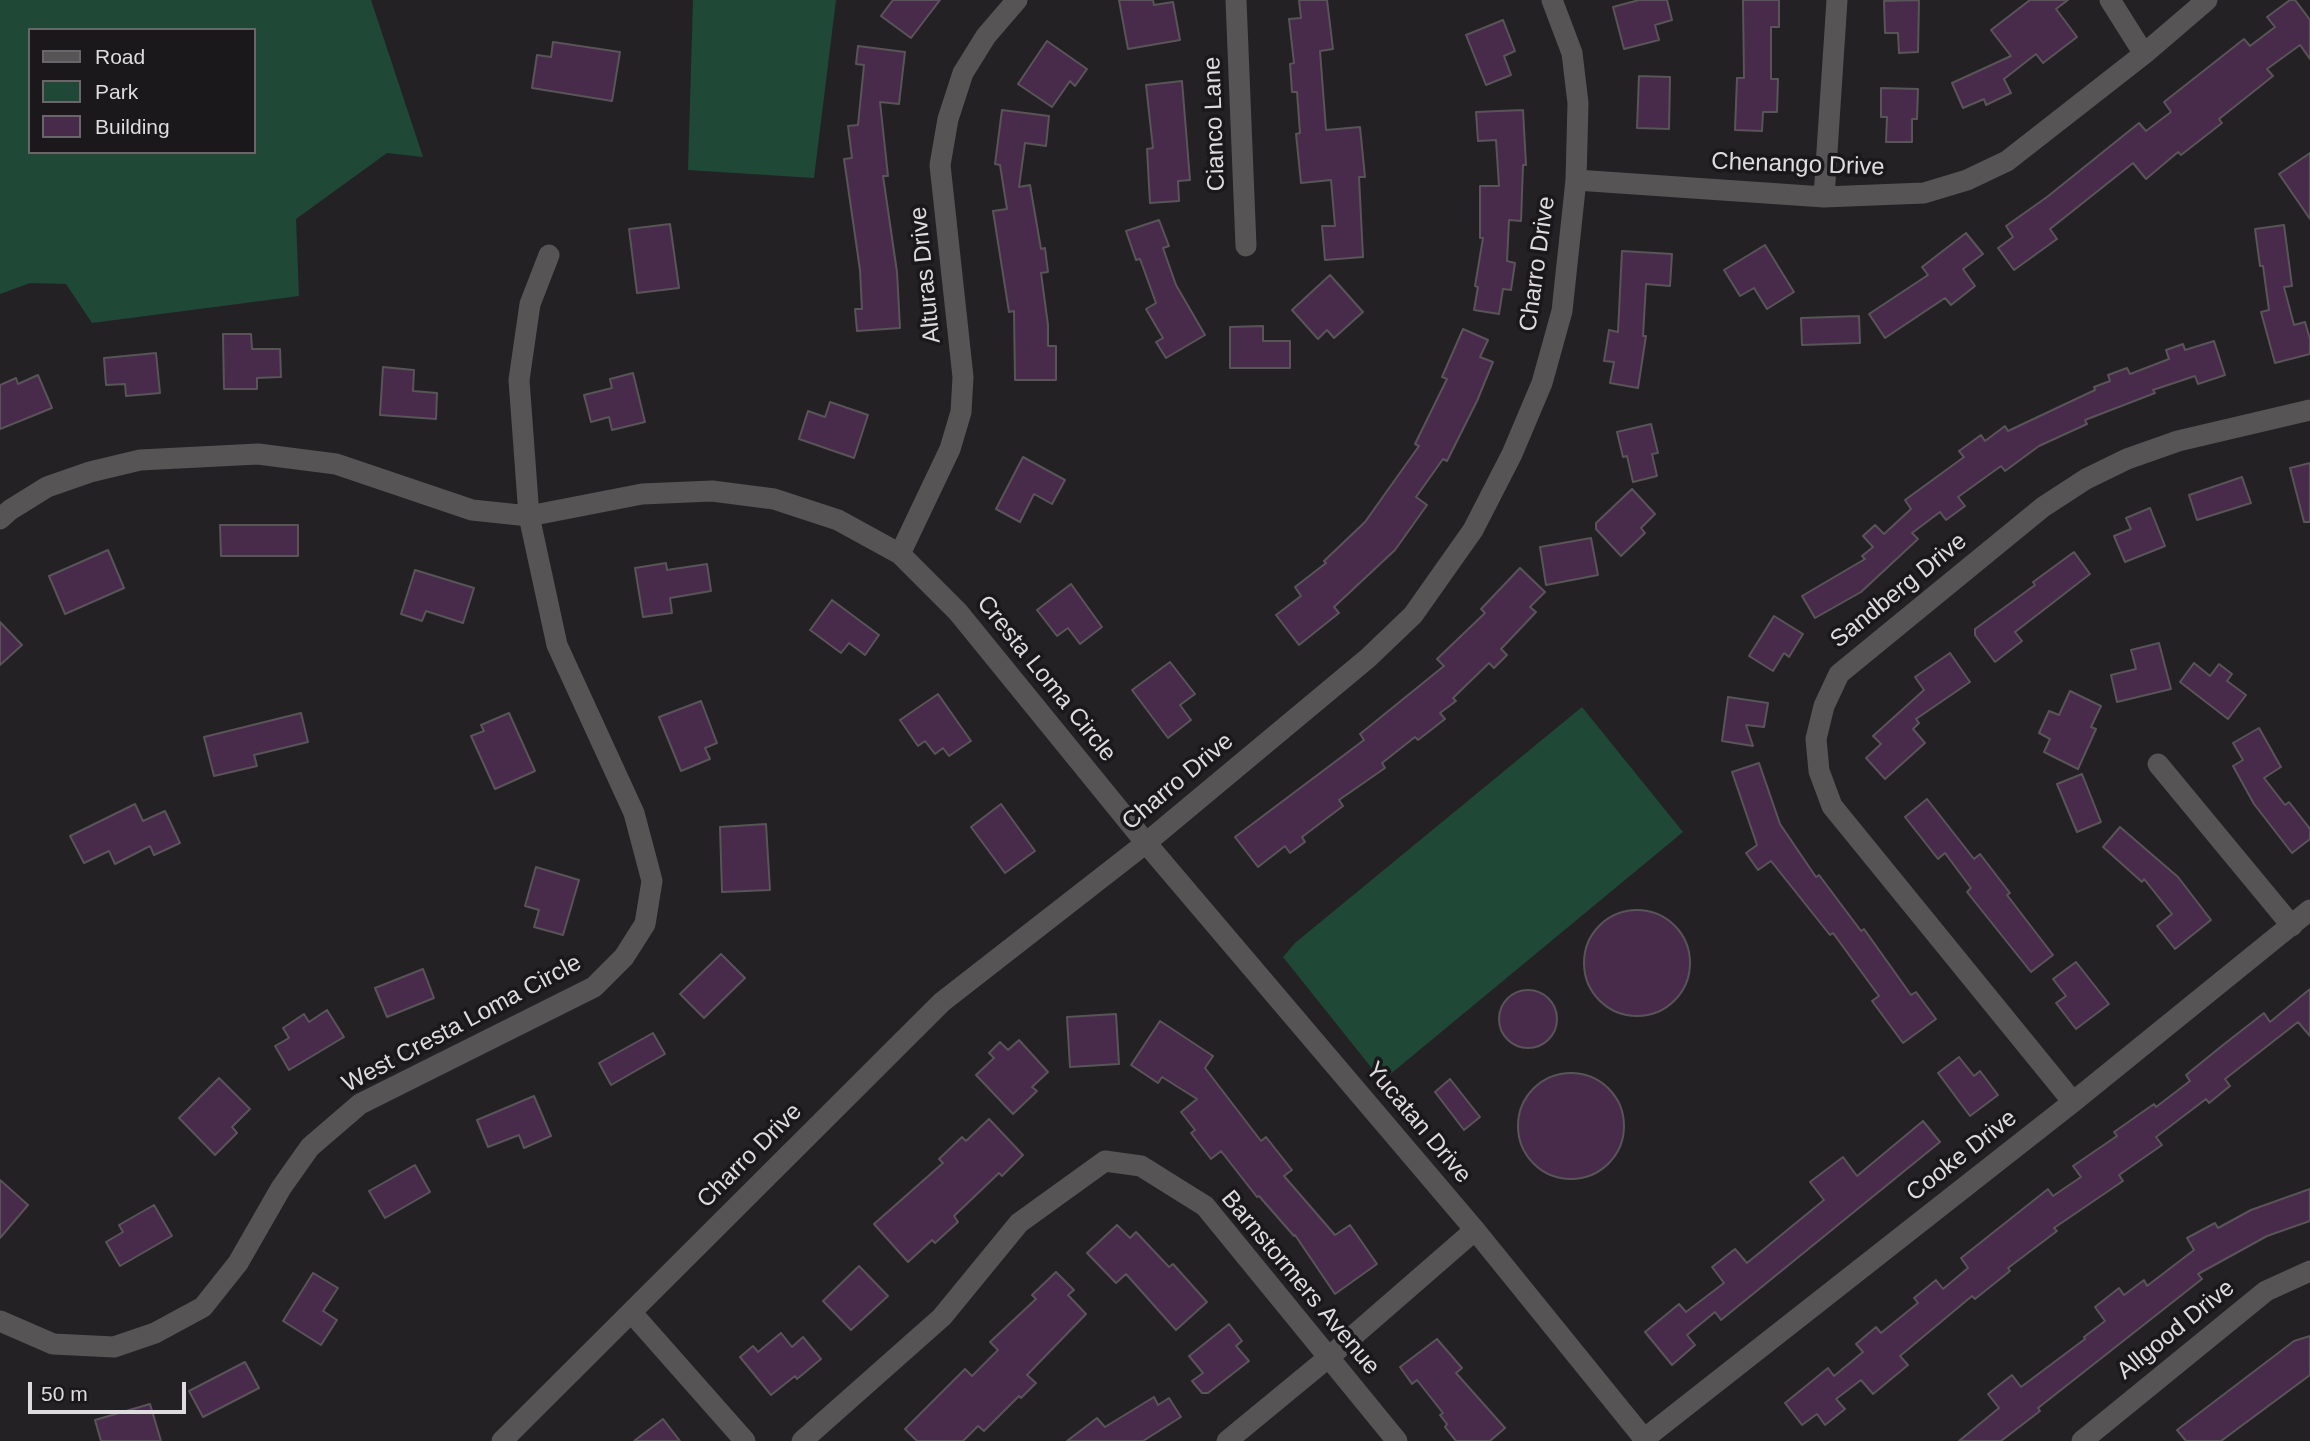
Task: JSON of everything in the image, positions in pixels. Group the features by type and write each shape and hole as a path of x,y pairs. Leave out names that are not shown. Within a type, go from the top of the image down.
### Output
{"street":[{"name":"Alturas Drive","path":"900,554 950,449 961,412 963,377 940,165 948,119 963,73 986,36 1017,0"},
{"name":"Cianco Lane","path":"1236,0 1246,246"},
{"name":"Charro Drive","path":"502,1441 942,1002 1146,843 1368,658 1413,615 1473,530 1512,454 1542,383 1562,311 1576,180 1578,103 1572,53 1552,0"},
{"path":"1824,197 1836,0"},
{"path":"2110,0 2144,54"},
{"name":"Chenango Drive","path":"1576,180 1824,197 1924,193 1967,180 2007,161 2144,54 2207,0"},
{"name":"West Cresta Loma Circle","path":"2,1326 52,1343 114,1346 155,1333 203,1307 238,1263 281,1188 310,1147 360,1104 594,988 624,957 645,924 652,881 634,813 556,645 529,516 519,380 530,304 549,255"},
{"name":"Sandberg Drive","path":"2073,1102 1832,806 1819,771 1816,739 1824,706 1839,674 2043,507 2086,479 2127,459 2178,441 2310,410"},
{"name":"Cresta Loma Circle","path":"0,519 47,486 90,472 140,460 258,454 336,464 472,510 529,516 642,494 712,491 774,499 838,520 900,554 958,612 1146,843"},
{"path":"2158,764 2292,926"},
{"name":"Yucatan Drive","path":"1146,843 1475,1230 1645,1440"},
{"name":"Cooke Drive","path":"1645,1440 2073,1102 2310,910"},
{"name":"Barnstormers Avenue","path":"802,1441 942,1317 1019,1223 1105,1161 1141,1166 1205,1206 1397,1441"},
{"path":"1227,1441 1329,1357 1475,1230"},
{"name":"Allgood Drive","path":"2082,1441 2266,1291 2310,1271"},
{"path":"631,1312 745,1441"}],"green space":[{"path":"0,0 371,0 423,157 387,153 296,219 299,296 92,323 66,284 30,283 0,294"},
{"path":"693,0 836,0 814,178 688,170"},
{"path":"1582,707 1683,832 1382,1081 1283,957 1295,943"}],"building":[{"path":"893,0 940,0 911,38 881,16"},
{"path":"1119,0 1153,0 1154,5 1173,2 1180,40 1128,49"},
{"path":"1299,0 1327,0 1333,49 1320,51 1326,130 1360,127 1365,177 1359,177 1363,257 1325,260 1322,226 1335,226 1331,180 1301,183 1296,134 1300,133 1297,92 1292,92 1290,64 1294,63 1289,19 1301,18"},
{"path":"1639,0 1667,0 1672,20 1655,25 1659,40 1624,49 1613,7"},
{"path":"1743,0 1779,0 1779,27 1771,27 1771,79 1778,79 1777,112 1763,112 1762,131 1735,130 1737,78 1744,78"},
{"path":"1919,0 1918,52 1899,53 1898,33 1885,33 1884,1"},
{"path":"2030,0 2068,0 2056,9 2077,37 2043,63 2036,54 2004,79 2011,93 1986,105 1984,99 1963,108 1952,83 2011,56 1991,30"},
{"path":"2290,0 2295,0 2310,20 2310,59 2300,45 2267,69 2273,76 2219,119 2222,123 2181,155 2178,152 2146,179 2133,163 2050,229 2057,239 2014,270 1998,248 2013,237 2006,226 2047,197 2139,123 2146,131 2171,112 2164,102 2244,39 2250,46 2275,27 2267,17"},
{"path":"1503,20 1515,51 1504,56 1511,75 1486,85 1466,35"},
{"path":"1047,41 1087,69 1075,86 1070,81 1052,107 1018,84"},
{"path":"553,42 620,52 612,101 532,88 537,55 551,57"},
{"path":"858,46 905,52 899,104 880,102 888,176 883,176 897,272 900,328 857,331 855,309 862,309 860,270 844,159 852,158 848,126 858,125 864,65 856,64"},
{"path":"1639,76 1670,77 1669,129 1637,128"},
{"path":"1182,81 1190,180 1178,181 1179,201 1150,203 1147,149 1153,148 1146,85"},
{"path":"1881,88 1918,89 1917,119 1912,119 1912,142 1886,142 1887,117 1881,117"},
{"path":"1002,110 1049,116 1046,146 1025,143 1019,187 1030,185 1041,249 1045,248 1048,272 1041,273 1048,346 1056,346 1056,380 1015,380 1014,311 1009,312 993,211 1007,209 1000,165 995,164"},
{"path":"1523,110 1526,165 1523,165 1521,221 1509,220 1507,261 1515,263 1511,290 1503,289 1499,314 1474,310 1483,238 1480,238 1480,186 1499,186 1496,140 1478,141 1476,112"},
{"path":"2310,153 2310,219 2279,174"},
{"path":"1159,220 1169,246 1163,248 1176,285 1205,335 1166,358 1156,342 1163,338 1146,309 1156,303 1140,259 1136,260 1126,231"},
{"path":"670,224 679,288 637,293 629,229"},
{"path":"2284,225 2292,286 2284,287 2294,325 2305,322 2310,339 2310,354 2275,363 2261,312 2269,310 2255,229"},
{"path":"1966,233 1983,254 1963,269 1975,286 1951,305 1945,298 1885,338 1869,314 1928,275 1922,267"},
{"path":"1765,245 1794,292 1767,309 1754,288 1740,296 1724,270"},
{"path":"1622,251 1672,254 1670,286 1646,284 1643,336 1646,336 1638,388 1610,383 1614,362 1604,361 1609,330 1618,332"},
{"path":"1330,275 1363,312 1334,338 1327,330 1318,339 1292,310"},
{"path":"1859,316 1860,343 1802,345 1801,318"},
{"path":"1263,326 1263,341 1290,341 1290,368 1230,368 1230,327"},
{"path":"1463,329 1488,340 1480,357 1493,362 1447,461 1443,459 1416,497 1427,505 1395,550 1334,607 1339,613 1299,645 1276,615 1301,596 1295,587 1326,563 1324,561 1365,522 1419,446 1415,444 1447,379 1442,377"},
{"path":"223,334 251,334 252,349 280,349 281,377 257,378 257,389 224,389"},
{"path":"2214,341 2225,375 2198,384 2195,376 2153,390 2155,393 2085,420 2087,424 2039,446 2005,471 2001,466 1958,497 1965,506 1946,520 1940,512 1912,533 1918,539 1861,592 1815,618 1802,596 1865,559 1862,556 1873,547 1863,536 1875,525 1884,534 1911,509 1905,500 1964,457 1959,451 1981,435 1985,441 2005,426 2008,431 2095,390 2094,387 2110,381 2108,375 2127,368 2130,374 2169,359 2166,350 2183,344 2185,350"},
{"path":"156,353 160,393 126,396 125,384 106,385 104,358"},
{"path":"383,367 414,370 413,391 437,393 436,419 380,415"},
{"path":"633,373 645,422 612,430 609,417 591,422 584,395 612,388 610,379"},
{"path":"38,375 52,408 0,429 0,385 16,378 18,384"},
{"path":"830,402 868,415 854,458 799,439 808,411 825,417"},
{"path":"1651,424 1658,453 1652,454 1657,476 1633,482 1627,456 1623,457 1617,432"},
{"path":"1023,457 1065,480 1052,504 1034,494 1020,522 996,509"},
{"path":"2310,463 2310,522 2304,522 2290,468"},
{"path":"2242,477 2251,503 2197,520 2189,495"},
{"path":"1632,489 1655,514 1641,528 1645,533 1621,556 1596,529 1596,523"},
{"path":"2150,508 2165,546 2125,562 2114,536 2131,529 2126,518"},
{"path":"220,525 298,525 298,556 221,556"},
{"path":"1591,538 1598,575 1546,585 1540,547"},
{"path":"108,550 124,588 65,614 49,576"},
{"path":"2074,552 2090,574 2015,632 2022,641 1995,662 1975,635 1975,629 2035,585 2033,582"},
{"path":"666,563 667,570 707,564 711,591 670,598 672,613 643,617 635,568"},
{"path":"1520,568 1545,592 1530,607 1536,612 1501,649 1507,655 1494,668 1489,663 1453,698 1456,701 1440,713 1445,719 1418,740 1415,737 1382,763 1385,768 1339,800 1343,806 1302,837 1305,842 1290,853 1285,846 1258,867 1235,837 1364,740 1360,734 1444,666 1437,659 1485,613 1481,609"},
{"path":"415,570 474,588 463,623 426,611 422,621 401,614"},
{"path":"1071,584 1102,627 1080,644 1068,628 1057,636 1037,610"},
{"path":"832,600 879,635 865,655 849,643 841,653 810,630"},
{"path":"1774,616 1803,634 1789,657 1784,653 1773,671 1749,656"},
{"path":"0,622 22,645 0,665"},
{"path":"2159,643 2171,689 2117,702 2111,675 2136,669 2131,650"},
{"path":"1950,653 1970,682 1916,719 1919,723 1913,729 1925,743 1885,779 1866,758 1881,744 1873,736 1924,690 1915,677"},
{"path":"1170,662 1195,694 1180,705 1191,720 1168,738 1132,690"},
{"path":"2194,663 2210,676 2219,664 2232,674 2227,681 2246,695 2228,719 2180,682"},
{"path":"2070,691 2101,706 2091,727 2096,729 2078,769 2044,752 2050,739 2039,733 2049,711 2059,715"},
{"path":"938,694 971,741 949,756 943,748 935,754 925,741 918,746 900,720"},
{"path":"1728,697 1768,703 1764,727 1746,725 1753,746 1722,741"},
{"path":"701,701 717,743 705,748 710,759 681,771 659,717"},
{"path":"301,713 308,742 254,755 257,766 214,776 204,737"},
{"path":"509,713 535,771 495,789 471,736 484,731 481,725"},
{"path":"2259,728 2281,767 2264,778 2285,805 2289,802 2310,829 2310,839 2292,853 2254,804 2233,766 2243,760 2233,743"},
{"path":"1759,763 1780,824 1816,877 1819,875 1861,931 1864,929 1911,995 1916,992 1936,1019 1903,1043 1872,1001 1879,996 1833,933 1830,935 1771,861 1758,870 1746,853 1757,845 1732,772"},
{"path":"2082,774 2101,822 2077,832 2057,784"},
{"path":"1927,799 1974,859 1980,854 2010,893 2007,895 2053,955 2031,972 1967,892 1971,888 1945,853 1938,859 1905,817"},
{"path":"135,804 143,821 165,811 180,843 154,855 150,846 115,864 109,851 84,863 70,836"},
{"path":"1001,804 1035,851 1005,873 971,827"},
{"path":"766,824 770,890 722,892 720,827"},
{"path":"2120,827 2178,877 2211,920 2175,949 2157,926 2172,914 2144,879 2142,882 2103,847"},
{"path":"536,867 579,880 563,935 534,927 539,910 525,906"},
{"path":"1637,910 1657,914 1675,925 1686,943 1690,963 1686,983 1675,1001 1657,1012 1637,1016 1617,1012 1599,1001 1588,983 1584,963 1588,943 1599,925 1617,914"},
{"path":"721,954 745,978 704,1018 680,994"},
{"path":"2076,962 2109,1004 2076,1029 2056,1003 2066,996 2053,979"},
{"path":"423,969 434,998 387,1017 375,988"},
{"path":"2310,989 2310,1036 2298,1022 2225,1079 2230,1086 2209,1103 2206,1099 2156,1137 2162,1145 2119,1175 2123,1181 2054,1228 2057,1231 2008,1268 2010,1271 1975,1299 1972,1296 1900,1356 1908,1365 1873,1394 1861,1380 1836,1399 1845,1409 1825,1425 1817,1414 1802,1425 1785,1403 1828,1368 1834,1376 1863,1352 1856,1344 1876,1327 1881,1333 1918,1303 1914,1298 1936,1280 1943,1289 1968,1268 1961,1258 2048,1189 2053,1196 2081,1177 2073,1166 2117,1136 2114,1132 2154,1104 2156,1107 2190,1081 2186,1075 2223,1045 2264,1013 2270,1022"},
{"path":"1522,990 1534,990 1549,998 1557,1013 1557,1025 1549,1040 1534,1048 1522,1048 1507,1040 1499,1025 1499,1013 1507,998"},
{"path":"327,1010 344,1037 289,1070 275,1046 289,1038 283,1028 304,1014 309,1022"},
{"path":"1116,1014 1119,1064 1070,1067 1067,1017"},
{"path":"1160,1021 1213,1056 1205,1068 1261,1141 1266,1137 1292,1170 1284,1176 1335,1235 1350,1225 1377,1264 1335,1294 1295,1235 1259,1196 1257,1197 1221,1151 1211,1159 1191,1133 1195,1130 1181,1112 1197,1099 1162,1077 1158,1083 1131,1065"},
{"path":"653,1033 665,1054 611,1085 599,1063"},
{"path":"1019,1040 1048,1072 1032,1087 1037,1091 1013,1114 976,1075 994,1058 989,1053 1000,1042 1008,1050"},
{"path":"1959,1057 1974,1076 1980,1071 1998,1095 1970,1116 1938,1073"},
{"path":"1571,1073 1591,1077 1609,1088 1620,1106 1624,1126 1620,1146 1609,1164 1591,1175 1571,1179 1551,1175 1533,1164 1522,1146 1518,1126 1522,1106 1533,1088 1551,1077"},
{"path":"219,1078 250,1109 232,1127 237,1133 215,1155 179,1118"},
{"path":"1450,1079 1480,1117 1464,1130 1435,1092"},
{"path":"534,1096 551,1136 524,1148 519,1135 488,1147 477,1120"},
{"path":"989,1119 1023,1155 1002,1176 999,1173 954,1216 958,1222 935,1243 932,1240 908,1262 874,1224 943,1163 939,1159 962,1137 966,1141"},
{"path":"1923,1121 1940,1142 1721,1320 1715,1312 1687,1335 1695,1345 1672,1365 1645,1332 1679,1304 1686,1312 1724,1283 1712,1267 1735,1249 1747,1263 1824,1200 1810,1182 1843,1157 1857,1176"},
{"path":"415,1165 430,1192 385,1218 369,1191"},
{"path":"0,1180 28,1205 0,1238"},
{"path":"2310,1189 2310,1221 2267,1236 2198,1274 2202,1279 2038,1408 2040,1411 2001,1441 1959,1441 1999,1408 1988,1394 2012,1375 2021,1387 2085,1339 2084,1337 2105,1321 2095,1307 2119,1288 2124,1295 2144,1280 2147,1286 2194,1250 2187,1238 2215,1223 2218,1228 2251,1210"},
{"path":"154,1205 172,1236 120,1266 106,1242 123,1232 119,1225"},
{"path":"1117,1225 1130,1238 1136,1232 1169,1267 1173,1264 1207,1302 1176,1330 1126,1274 1116,1283 1087,1253"},
{"path":"859,1266 888,1296 851,1330 823,1301"},
{"path":"1056,1272 1074,1290 1068,1295 1086,1314 1027,1375 1036,1383 984,1431 978,1426 963,1441 917,1441 905,1429 965,1369 972,1376 998,1350 990,1342 1036,1299 1032,1295"},
{"path":"313,1273 338,1288 323,1311 337,1320 321,1345 283,1321"},
{"path":"1229,1324 1242,1341 1236,1346 1249,1361 1208,1393 1202,1393 1192,1381 1203,1373 1189,1356"},
{"path":"781,1333 792,1347 803,1337 821,1359 797,1379 795,1376 771,1395 740,1357 753,1346 758,1352"},
{"path":"2310,1336 2310,1375 2221,1441 2186,1441 2177,1430 2294,1341"},
{"path":"1437,1339 1462,1368 1456,1373 1505,1428 1490,1441 1456,1441 1445,1427 1447,1424 1440,1415 1443,1413 1417,1380 1412,1384 1400,1367"},
{"path":"245,1362 259,1388 203,1417 189,1391"},
{"path":"1154,1397 1158,1405 1169,1398 1181,1417 1143,1441 1067,1441 1097,1418 1105,1427"},
{"path":"150,1404 161,1441 101,1441 95,1420"},
{"path":"663,1419 680,1441 634,1441"}]}
